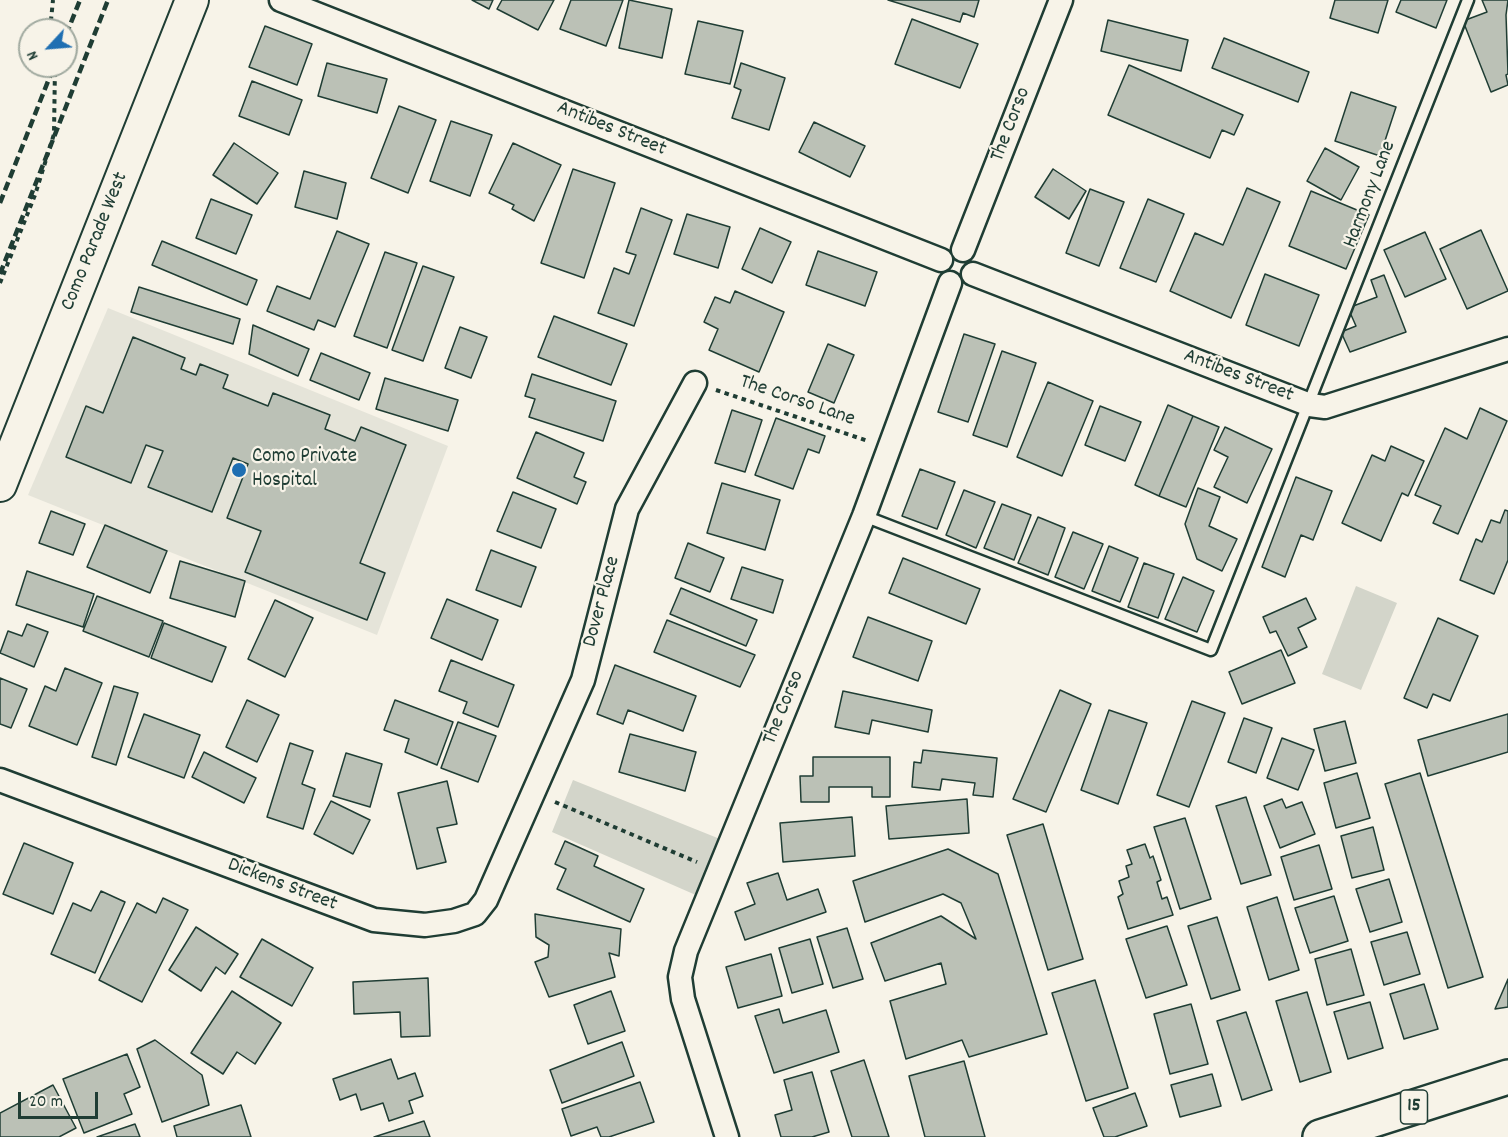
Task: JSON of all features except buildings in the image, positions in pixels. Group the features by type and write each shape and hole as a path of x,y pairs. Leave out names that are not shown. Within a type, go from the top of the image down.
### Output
{"main road":[{"name":"15","path":"1320,1137 1508,1077"}],"street":[{"name":"Como Parade West","path":"0,485 192,0"},
{"name":"Antibes Street","path":"281,0 941,260"},
{"name":"The Corso","path":"963,250 1061,0"},
{"path":"953,250 963,250 974,263 973,274 965,282 950,283 942,276 941,260 953,250"},
{"name":"Antibes Street","path":"973,274 1310,405 1324,407 1508,350"},
{"name":"The Corso","path":"727,1137 683,999 680,977 686,951 864,516 950,283"},
{"name":"Dover Place","path":"519,824 583,680 627,509 695,383"},
{"name":"Dickens Street","path":"0,780 374,920 398,923 434,924 454,921 475,914 486,900 519,824"}],"lane":[{"name":"Harmony Lane","path":"864,516 1211,650 1310,405 1468,0"}],"path":[{"path":"51,18 53,0"},
{"path":"0,283 35,195 54,134 55,78"},
{"name":"The Corso Lane","path":"695,383 889,448"},
{"path":"533,793 718,870"}],"shaded area":[{"name":"Como Private Hospital","path":"108,308 448,446 377,635 28,495"},
{"path":"1356,586 1397,603 1361,690 1322,674"},
{"path":"573,780 720,839 698,896 552,832"}],"railway":[{"path":"73,18 80,0"},
{"path":"0,274 108,0"},
{"path":"0,203 49,78"}],"place":[{"name":"Como Private Hospital","path":"239,470"}]}
